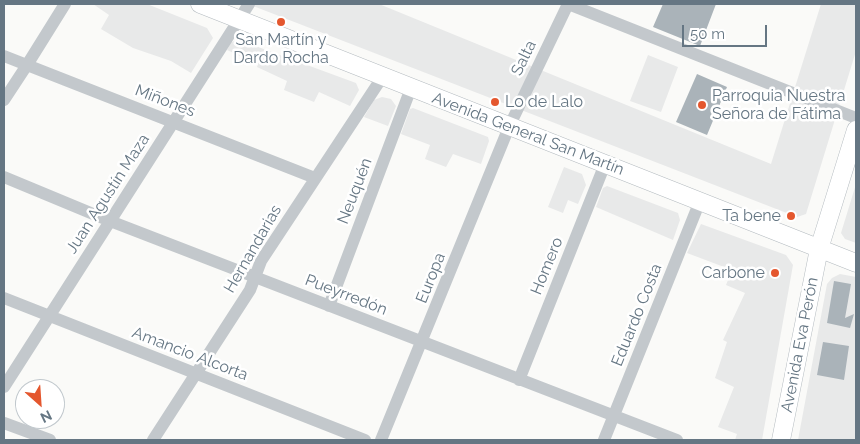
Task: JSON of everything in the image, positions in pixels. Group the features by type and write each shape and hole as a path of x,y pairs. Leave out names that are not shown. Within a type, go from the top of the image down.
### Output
{"main road":[{"name":"Avenida General San Martín","path":"200,4 856,263"},
{"name":"Avenida Eva Perón","path":"781,440 819,249 856,130"}],"street":[{"path":"4,100 65,4"},
{"name":"Juan Agustín Maza","path":"4,388 249,4"},
{"path":"568,4 856,118"},
{"name":"Salta","path":"509,127 568,4"},
{"name":"Miñones","path":"4,56 314,178"},
{"name":"Hernandarias","path":"153,440 250,290 261,261 383,76"},
{"name":"Neuquén","path":"329,306 411,88"},
{"name":"Europa","path":"381,440 509,127"},
{"name":"Homero","path":"519,380 605,164"},
{"name":"Pueyrredón","path":"4,177 110,221 677,440"},
{"name":"Eduardo Costa","path":"604,440 700,201"},
{"name":"Amancio Alcorta","path":"4,298 365,440"},
{"path":"4,422 50,440"}],"shaded area":[{"path":"93,4 147,4 207,28 213,38 191,73 171,61 133,48 101,29 109,15"},
{"path":"248,4 379,4 771,164 821,4 856,4 856,51 806,214 797,217"},
{"path":"239,40 356,83 359,90 350,106 319,92 314,102 284,90 287,81 257,67 258,64 227,50 231,42"},
{"path":"648,55 678,67 661,112 630,101"},
{"path":"382,97 391,99 396,106 388,126 364,117 374,100"},
{"path":"413,108 488,137 489,141 481,164 453,154 446,167 425,159 430,145 401,134 410,109"},
{"path":"564,167 582,174 586,185 578,204 568,200 563,213 548,207"},
{"path":"856,184 856,243 845,239 841,233"},
{"path":"607,186 678,213 680,220 673,240 596,207 603,188"},
{"path":"701,224 786,255 793,265 762,440 735,440 737,434 718,427 734,387 715,378 727,342 723,340 745,293 726,285 732,270 687,253"},
{"path":"840,274 856,277 856,440 798,440 827,284 832,278"}],"building":[{"path":"663,4 716,4 700,46 653,27"},
{"name":"Parroquia Nuestra Señora de Fátima","path":"697,74 727,87 707,135 676,122"},
{"path":"834,281 851,284 845,318 854,314 850,328 827,323"},
{"path":"823,342 849,346 844,380 817,375"}],"place":[{"name":"San Martín y Dardo Rocha","path":"281,22"},
{"name":"Lo de Lalo","path":"495,102"},
{"name":"Parroquia Nuestra Señora de Fátima","path":"702,105"},
{"name":"Ta bene","path":"791,216"},
{"name":"Carbone","path":"775,273"}]}
